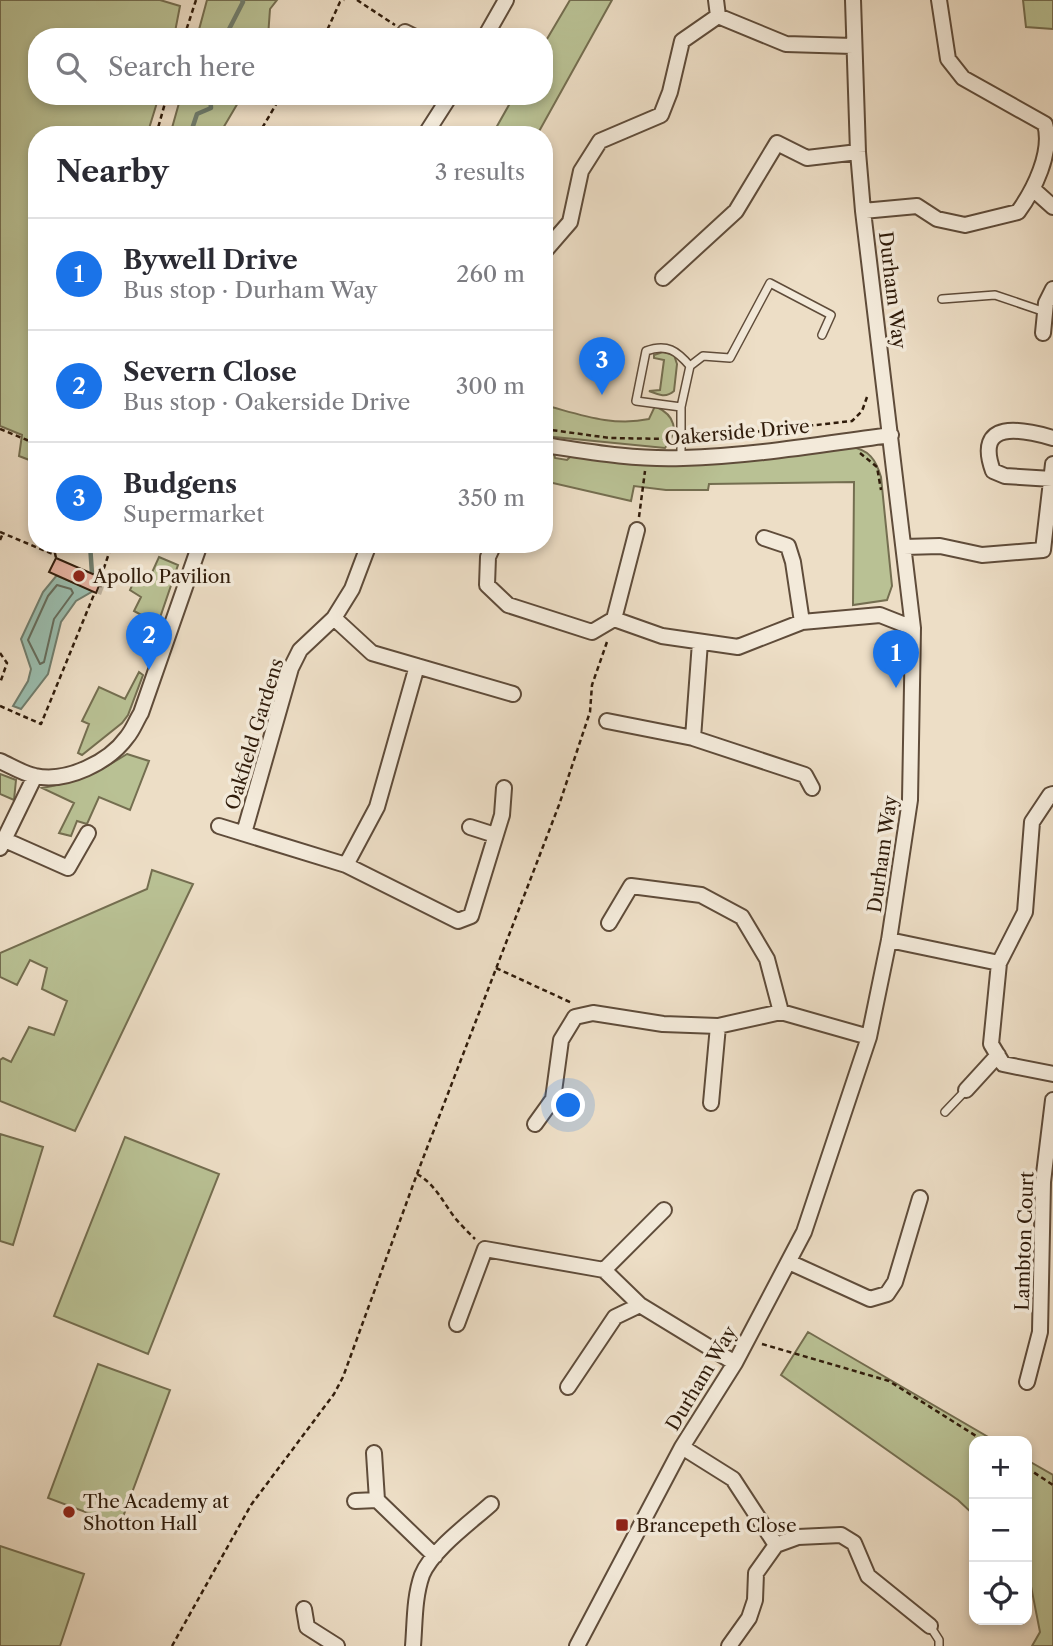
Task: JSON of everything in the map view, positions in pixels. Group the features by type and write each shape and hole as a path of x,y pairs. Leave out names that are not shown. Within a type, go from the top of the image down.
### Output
{"street":[{"path":"490,28 506,0"},
{"path":"716,0 718,16"},
{"name":"Durham Way","path":"577,1646 682,1447 735,1363 804,1231 869,1037 889,940 910,800 913,628 863,211 858,152 853,0"},
{"path":"863,211 918,206 937,219 965,225 1018,212 1034,190 1048,156 1052,134 1045,124 963,78 948,59 939,0"},
{"path":"718,16 786,44 853,46"},
{"path":"553,242 570,222 582,171 600,141 661,115 670,92 682,41 718,16"},
{"path":"431,126 444,105"},
{"path":"663,278 737,211 777,143 807,158 858,152"},
{"path":"1034,190 1053,207"},
{"path":"1043,333 1046,303 1053,289"},
{"path":"1052,479 1004,476 993,471 988,455 991,441 1003,431 1025,430 1053,438"},
{"name":"Oakerside Drive","path":"553,446 614,456 681,458 734,456 891,435"},
{"path":"904,547 940,547 982,555 1048,555 1053,464"},
{"path":"490,553 487,585 508,605 592,632 614,619 637,530"},
{"path":"764,538 788,546 802,622"},
{"path":"4,763 35,776 60,776 81,771 110,753 127,738 141,713 197,553"},
{"name":"Oakfield Gardens","path":"244,834 291,668 300,650 334,618 352,589 366,553"},
{"path":"614,619 662,636 738,647 802,622 880,615 913,628"},
{"path":"334,618 372,653 513,694"},
{"path":"693,738 700,642"},
{"path":"346,865 376,807 417,666"},
{"path":"607,721 693,738 805,775 812,788"},
{"path":"35,776 2,844 68,868 88,833"},
{"name":"Oakfield Gardens","path":"219,826 346,865 458,921 471,916 502,815 504,789"},
{"path":"1053,794 1032,822 1025,912 999,963 991,1044 1003,1063 1053,1074"},
{"path":"470,827 495,835"},
{"path":"609,923 631,886 701,895 743,917 767,959 781,1013"},
{"path":"889,940 999,963"},
{"path":"535,1124 553,1099 561,1040 575,1017 593,1013 663,1024 718,1026 781,1013 869,1037"},
{"path":"711,1103 718,1026"},
{"path":"966,1090 998,1055"},
{"name":"Lambton Court","path":"1027,1382 1040,1332 1043,1182 1053,1100"},
{"path":"789,1262 870,1298 887,1294 895,1282 920,1198"},
{"path":"604,1270 664,1210"},
{"path":"457,1324 485,1249 604,1270 640,1305 735,1363"},
{"path":"568,1387 615,1317 640,1305"},
{"path":"682,1447 733,1479 776,1545"},
{"path":"374,1453 377,1500 435,1556"},
{"path":"355,1501 377,1500"},
{"path":"413,1646 416,1595 423,1572 435,1556 491,1504"},
{"path":"729,1646 749,1618 755,1600 756,1573 776,1545 798,1537 841,1535 854,1544 868,1576 930,1626"},
{"path":"304,1609 307,1626 337,1646"}],"lane":[{"path":"681,458 681,407 690,366 703,356 730,358 770,283 831,315 822,335"},
{"path":"942,299 995,295 1045,312"},
{"path":"681,407 636,401 646,351 656,347 677,351 690,366"},
{"path":"945,1112 966,1090"},
{"path":"930,1626 939,1640 939,1646"}],"path":[{"path":"187,28 196,0"},
{"path":"328,28 340,2 344,0"},
{"path":"357,0 401,28"},
{"path":"159,126 164,105"},
{"path":"263,126 276,105"},
{"path":"682,439 852,421 862,411 867,397"},
{"path":"0,429 28,441"},
{"path":"553,430 611,438 674,439"},
{"path":"637,530 646,457"},
{"path":"0,540 2,532 28,544"},
{"path":"100,585 109,553"},
{"path":"0,706 41,724 95,592"},
{"path":"172,1646 251,1505 334,1394 343,1377 417,1174 559,805 590,712 592,685 614,619"},
{"path":"0,653 6,663 0,683"},
{"path":"496,968 576,1005 583,1015"},
{"path":"417,1174 434,1188 457,1220 485,1249"},
{"path":"747,1340 888,1381 976,1436"},
{"path":"1032,1471 1053,1485"}],"shaded area":[{"path":"0,0 160,0 180,6 176,28 28,28 28,105 156,105 150,126 28,126 28,460 19,456 22,435 0,426"},
{"path":"207,0 277,0 270,9 269,28 199,28"},
{"path":"570,0 612,0 542,126 497,126 509,105 553,105 553,29"},
{"path":"1023,0 1053,0 1053,29 1026,27"},
{"path":"178,105 237,105 224,126 173,126"},
{"path":"663,352 674,355 677,364 674,391 659,395 649,391 660,390 664,360 654,358 654,355"},
{"path":"655,406 667,414 673,424 672,435 665,448 553,437 553,407 596,418 635,421 649,419"},
{"path":"850,447 862,450 871,456 881,477 892,586 887,600 853,605 854,482 709,484 708,490 666,490 634,486 631,501 553,483 553,453 555,458 567,460 571,456"},
{"path":"159,557 178,565 152,641 140,634 147,618 134,611 141,597 130,590 138,572 150,577"},
{"path":"139,672 143,675 128,715 122,723 82,755 78,753 89,724 82,721 99,687 125,699"},
{"path":"127,754 149,761 130,810 99,797 87,824 77,821 71,836 59,833 74,803 42,788 86,776"},
{"path":"0,774 16,780 14,800 0,794"},
{"path":"152,870 193,884 75,1131 0,1101 0,1060 3,1058 11,1062 29,1027 54,1035 67,1001 42,989 47,968 30,960 17,985 0,977 0,953 147,889"},
{"path":"0,1134 43,1147 13,1245 0,1241"},
{"path":"125,1137 219,1174 148,1354 54,1316"},
{"path":"808,1332 986,1436 969,1436 969,1510 958,1500 781,1375"},
{"path":"98,1364 170,1390 120,1525 48,1498"},
{"path":"1032,1463 1053,1475 1053,1646 1032,1646 1040,1632 1032,1591"},
{"path":"0,1546 84,1574 60,1646 0,1646"}],"water":[{"path":"57,575 93,591 76,601 61,622 48,674 21,709 13,706 28,681 31,669 21,639 43,592"}],"building":[{"name":"Apollo Pavilion","path":"56,558 102,578 96,593 49,572"}],"waterway":[{"path":"230,28 242,0"},
{"path":"193,126 197,114 211,108 211,105"},
{"path":"91,553 91,578"}],"place":[{"name":"Budgens","path":"602,395"},
{"name":"Apollo Pavilion","path":"79,576"},
{"name":"Severn Close","path":"149,670"},
{"name":"Bywell Drive","path":"896,688"},
{"name":"The Academy at Shotton Hall","path":"69,1512"},
{"name":"Brancepeth Close","path":"622,1525"}]}
